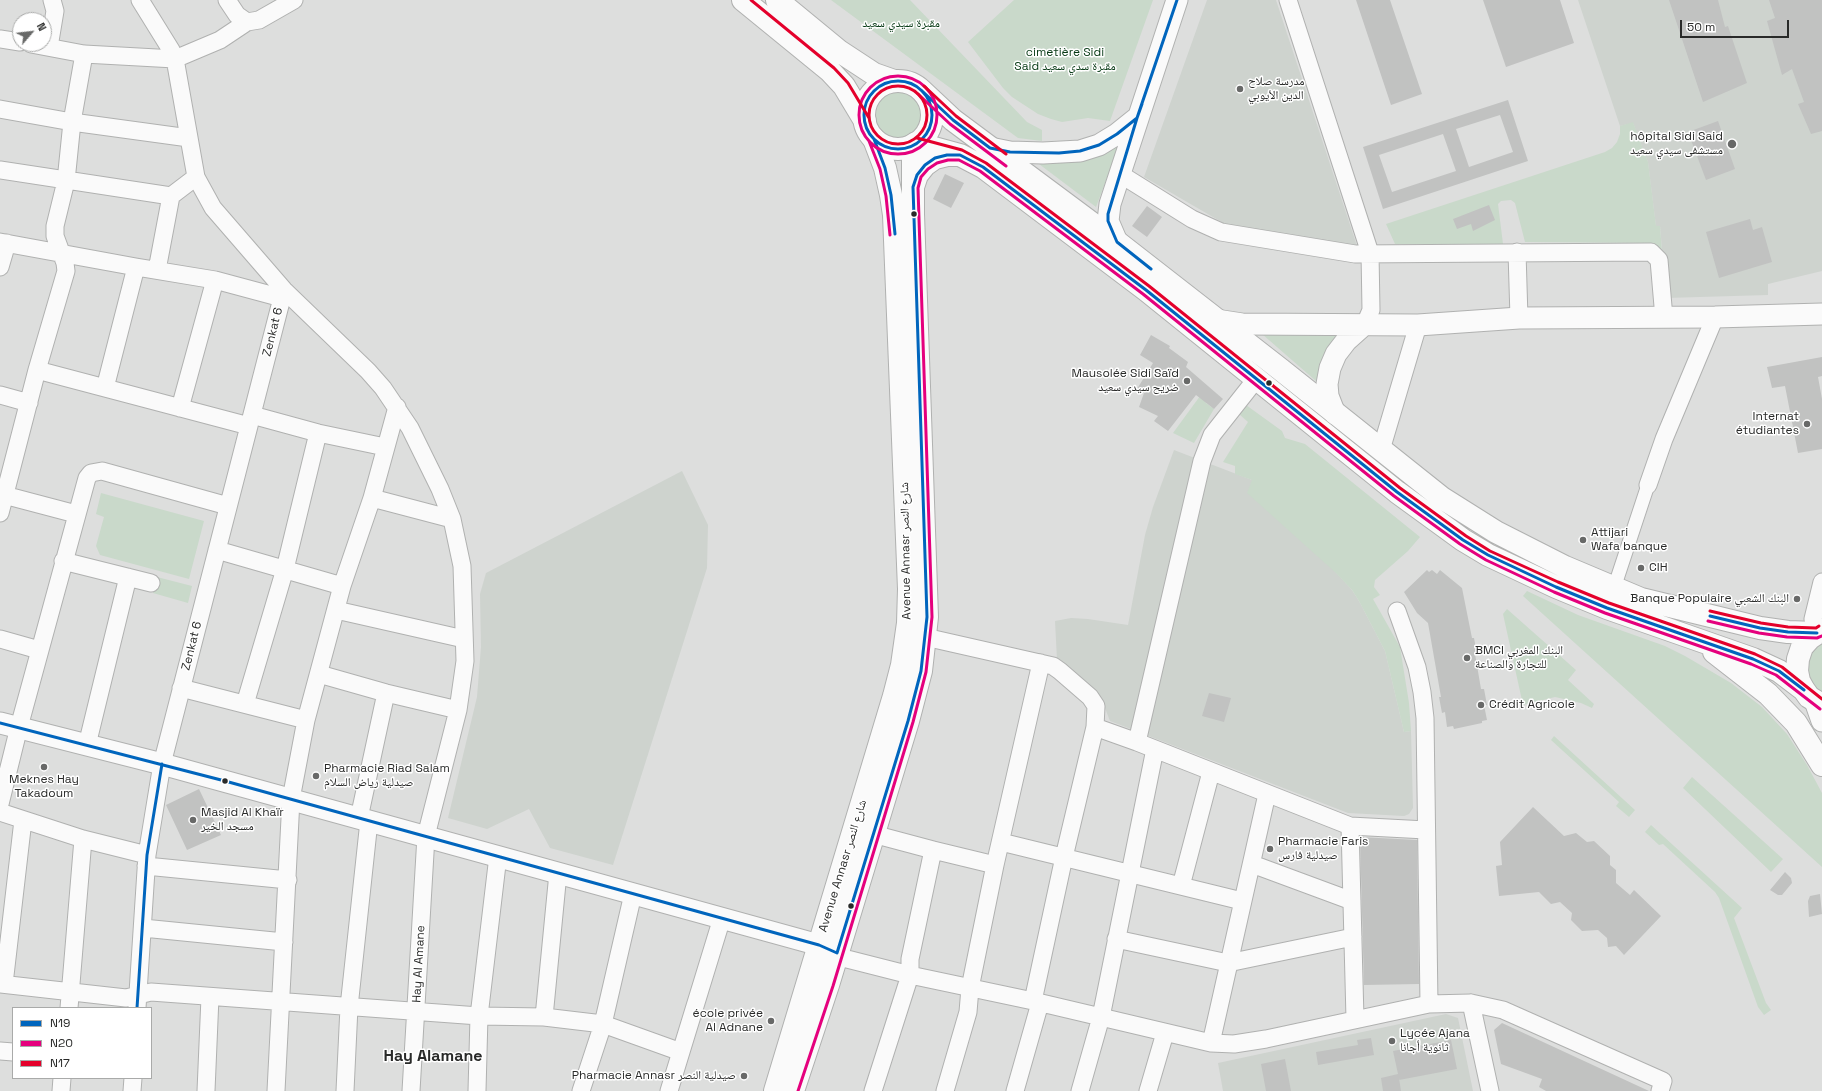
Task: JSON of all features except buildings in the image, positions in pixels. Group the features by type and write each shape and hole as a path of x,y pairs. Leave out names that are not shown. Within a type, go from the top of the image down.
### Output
{"main road":[{"path":"743,0 830,71 844,86 869,130 883,145 893,148 903,148 914,144 924,137 932,118 928,98 921,90"},
{"path":"777,0 839,51 874,74 913,84 953,120 1117,242 1442,498 1496,532 1565,567 1641,599 1760,628 1788,632 1819,631"},
{"path":"869,130 864,110 867,99 874,90 883,84 894,80"},
{"name":"Avenue Annasr شارع النصر","path":"775,1091 797,1049 828,949 902,664 908,623 909,589 894,216 885,168 869,130"},
{"path":"914,144 960,156 983,167 1146,290 1397,492 1463,540 1488,555 1556,587 1608,608 1696,638 1779,671 1816,704"},
{"name":"Avenue Annasr شارع النصر","path":"828,949 873,834 908,721 921,671 928,617 913,187 914,144"},
{"path":"913,187 917,175 925,165 935,158 947,155 960,156"},
{"path":"1816,704 1799,681 1797,670 1798,659 1802,648 1819,631"},
{"path":"1696,638 1768,694 1796,723 1822,765"},
{"name":"Avenue Annasr شارع النصر","path":"793,1091 797,1049"}],"street":[{"path":"52,0 55,11 52,29"},
{"name":"Hay Al Amane","path":"140,0 165,39 175,59 196,177 213,208 283,294 368,371 397,407 426,458 452,519 462,566 465,661 458,710 426,836 411,1091"},
{"path":"227,0 237,15 247,22"},
{"path":"52,48 84,54 175,59 220,40 247,22 259,20 294,0"},
{"path":"1117,242 1108,221 1108,214 1137,118 1177,0"},
{"path":"1288,0 1370,253 1370,310 1364,324 1346,341 1336,354 1330,368 1328,396 1335,414"},
{"path":"0,39 12,41"},
{"path":"0,513 37,370 66,271 65,263 55,236 54,226 66,181 72,122 84,54"},
{"path":"0,109 72,122 190,138"},
{"path":"990,148 1010,152 1043,154 1080,151 1099,145 1117,134 1137,118"},
{"path":"0,170 171,196"},
{"path":"1120,174 1192,218 1221,232 1355,254 1651,252 1659,260 1664,318"},
{"path":"157,270 171,196 196,177"},
{"path":"0,267 4,242 136,267 215,280 283,294"},
{"path":"1517,252 1519,318"},
{"path":"105,388 136,267"},
{"path":"180,408 215,280"},
{"name":"Zenkat 6","path":"137,1001 147,860 162,764 283,294"},
{"path":"1216,320 1242,324 1418,325 1519,318 1664,318 1822,314"},
{"path":"1614,588 1664,439 1715,317"},
{"path":"1381,450 1418,325"},
{"path":"37,370 180,408 318,433 385,447"},
{"path":"1137,742 1202,461 1212,435 1257,378"},
{"path":"0,396 29,403"},
{"path":"276,1091 291,799 306,720 342,586 372,498 397,407"},
{"path":"245,704 286,569 318,433"},
{"path":"0,804 9,725 39,650 86,478 91,473 102,471 228,506"},
{"path":"4,495 76,514"},
{"path":"372,498 452,519"},
{"path":"217,550 342,586"},
{"path":"64,561 151,583"},
{"path":"87,745 128,577"},
{"path":"1819,631 1813,619 1822,582"},
{"path":"336,610 464,639"},
{"path":"1397,611 1417,667 1422,692 1426,751 1429,1004"},
{"path":"925,637 1053,666 1090,697 1096,706 1095,727 1064,857 1037,1002 1015,1091"},
{"path":"0,639 39,650"},
{"path":"945,1091 968,1012 970,988 995,865 1041,663"},
{"path":"319,674 386,693 458,710"},
{"path":"182,688 306,720"},
{"path":"345,1091 349,1007 364,819 386,693"},
{"path":"9,725 162,764 722,918 828,949 847,959 910,975 1037,1002 1165,1033 1211,1043 1234,1044 1266,1039 1429,1004 1471,1003 1503,1010 1663,1081 1660,1091"},
{"path":"1095,727 1156,749 1350,826 1426,830"},
{"path":"1080,1091 1100,1017 1156,749"},
{"path":"1181,886 1211,772"},
{"path":"1211,1043 1267,794"},
{"path":"0,812 147,860 288,880"},
{"path":"23,820 2,984 126,998 137,1001 151,992 416,1012 479,1016 544,1017 603,1024 681,1052"},
{"path":"1350,826 1355,1019"},
{"path":"873,834 995,865"},
{"path":"69,1007 83,838"},
{"path":"1001,842 1242,901"},
{"path":"874,1091 910,975 910,959 933,850"},
{"path":"477,1091 479,1016 498,856"},
{"path":"1252,864 1352,901"},
{"path":"544,1017 558,873"},
{"path":"581,1091 603,1024 633,894"},
{"path":"669,1091 722,918"},
{"path":"143,928 284,942"},
{"path":"1116,939 1228,963 1353,937"},
{"path":"206,1091 210,997"},
{"path":"1471,1003 1490,1091"},
{"path":"1148,1091 1165,1033"},
{"path":"0,1051 12,1052"},
{"path":"61,1091 62,1079"},
{"path":"132,1091 133,1079"}],"shaded area":[{"name":"مدرسة صلاح الدين الأيوبي","path":"1207,0 1276,0 1357,246 1225,224 1144,177"},
{"name":"hôpital Sidi Said مستشفى سيدي سعيد","path":"1578,0 1822,0 1822,271 1768,284 1768,295 1666,298 1660,226 1656,226 1648,162 1633,123 1620,126"},
{"path":"1174,450 1252,480 1352,590 1385,651 1404,732 1411,731 1413,808 1409,814 1404,816 1348,813 1110,721 1103,703 1097,695 1065,664 1057,660 1055,621 1071,618 1128,625 1145,535 1153,507"},
{"path":"682,471 708,525 707,568 613,865 550,848 529,809 487,829 448,818 477,697 481,647 480,594 486,573"},
{"name":"Lycée Ajana ثانوية أجانا","path":"1446,1014 1458,1018 1473,1091 1223,1091 1218,1063"}],"green space":[{"name":"مقبرة سيدي سعيد","path":"831,0 910,0 1027,122 1042,130 1042,141 1018,138"},
{"name":"cimetière Sidi Said مقبرة سدي سعيد","path":"1014,0 1153,0 1110,121 1088,118 1062,122 1051,119 1038,114 1012,97 1003,88 968,42"},
{"path":"898,90 907,92 918,101 923,115 921,124 912,135 898,140 889,138 878,129 873,115 875,106 884,95"},
{"path":"1633,122 1648,162 1656,226 1660,226 1662,252 1656,245 1650,243 1525,242 1515,203 1511,200 1501,201 1498,204 1503,244 1395,244 1386,224 1605,152 1612,148 1617,142 1620,134 1620,126"},
{"path":"1114,147 1118,149 1096,207 1039,164 1082,161"},
{"path":"1339,331 1327,349 1316,381 1262,334"},
{"path":"1203,392 1206,403 1214,409 1194,443 1173,433"},
{"path":"1246,405 1282,431 1285,438 1305,444 1420,537 1408,551 1375,580 1374,587 1380,595 1373,599 1400,647 1409,703 1411,731 1404,732 1385,651 1352,590 1336,573 1247,493 1252,480 1235,474 1235,466 1223,462 1248,422 1239,414"},
{"path":"101,493 204,521 189,579 100,555 96,546 104,517 96,514"},
{"path":"157,577 192,586 188,603 153,593"},
{"path":"1527,591 1578,615 1665,646 1731,683 1762,707 1787,734 1807,765 1822,793 1822,867 1523,596"},
{"path":"1507,609 1576,670 1568,680 1594,704 1592,708 1581,703 1555,697 1523,705 1503,614"},
{"path":"1822,642 1822,694 1808,676 1807,666 1809,656"},
{"path":"1554,736 1635,810 1629,817 1616,806 1619,802 1551,740"},
{"path":"1692,777 1783,859 1771,872 1683,788"},
{"path":"1651,825 1742,908 1734,918 1766,1003 1771,1010 1764,1015 1758,1007 1719,898 1715,892 1663,844 1659,845 1645,832"}],"transit line":[{"name":"N17","path":"751,0 834,68 848,83 869,118"},
{"name":"N19","path":"1151,269 1117,242 1108,221 1108,214 1137,118 1177,0"},
{"name":"N20","path":"898,76 913,79 920,83 930,93 934,100 937,115 934,130 930,137 920,147 913,151 898,154 883,151 876,147 866,137 862,130 859,115 862,100 866,93 876,83 883,79 898,76"},
{"name":"N19","path":"898,81 911,84 922,91 929,102 932,115 929,128 922,139 911,146 898,149 885,146 874,139 867,128 864,115 867,102 874,91 885,84 898,81"},
{"name":"N17","path":"898,86 909,88 922,99 925,104 927,115 925,126 914,139 909,142 898,144 887,142 874,131 871,126 869,115 871,104 882,91 887,88 898,86"},
{"name":"N17","path":"924,86 956,116 1006,154"},
{"name":"N19","path":"921,90 953,120 990,148 1010,152 1059,153 1080,151 1099,145 1117,134 1137,118 1142,104"},
{"name":"N20","path":"918,94 950,124 1006,166"},
{"name":"N17","path":"917,138 962,150 986,163 1149,286 1400,488 1466,536 1490,551 1609,603 1755,654 1782,667 1822,699"},
{"name":"N19","path":"874,139 885,168 891,195 895,234"},
{"name":"N20","path":"869,141 880,169 886,196 890,235"},
{"name":"N19","path":"0,723 225,781 819,945 837,953 908,721 921,671 927,617 913,187 917,175 925,165 935,158 947,155 960,155 983,167 1146,290 1397,492 1463,540 1488,555 1556,587 1607,608 1753,659 1779,671 1804,690"},
{"name":"N20","path":"798,1091 833,986 913,722 926,672 932,617 918,188 921,177 928,169 937,163 948,160 959,160 980,171 1143,294 1394,496 1460,544 1486,560 1554,592 1605,613 1751,664 1776,675 1820,709"},
{"name":"N17","path":"1710,611 1761,623 1788,627 1816,628 1819,626"},
{"name":"N19","path":"1710,616 1760,628 1788,632 1817,633"},
{"name":"N20","path":"1708,621 1759,633 1787,637 1817,638 1822,636"},
{"name":"N19","path":"137,1007 147,855 162,764"}],"place":[{"name":"مدرسة صلاح الدين الأيوبي","path":"1240,89"},
{"name":"hôpital Sidi Said مستشفى سيدي سعيد","path":"1732,144"},
{"name":"Mausolée Sidi Saïd ضريح سيدي سعيد","path":"1187,381"},
{"name":"Internat étudiantes","path":"1807,424"},
{"name":"Attijari Wafa banque","path":"1583,540"},
{"name":"CIH","path":"1641,568"},
{"name":"Banque Populaire البنك الشعبي","path":"1797,599"},
{"name":"BMCI البنك المغربي للتجارة والصناعة","path":"1467,658"},
{"name":"Crédit Agricole","path":"1481,705"},
{"name":"Meknes Hay Takadoum","path":"44,767"},
{"name":"Pharmacie Riad Salam صيدلية رياض السلام","path":"316,776"},
{"name":"Masjid Al Khaïr مسجد الخير","path":"193,820"},
{"name":"Pharmacie Faris صيدلية فارس","path":"1270,849"},
{"name":"école privée Al Adnane","path":"771,1021"},
{"name":"Lycée Ajana ثانوية أجانا","path":"1392,1041"},
{"name":"Pharmacie Annasr صيدلية النصر","path":"744,1076"}],"district":[{"name":"Hay Alamane","path":"433,1057"}]}
